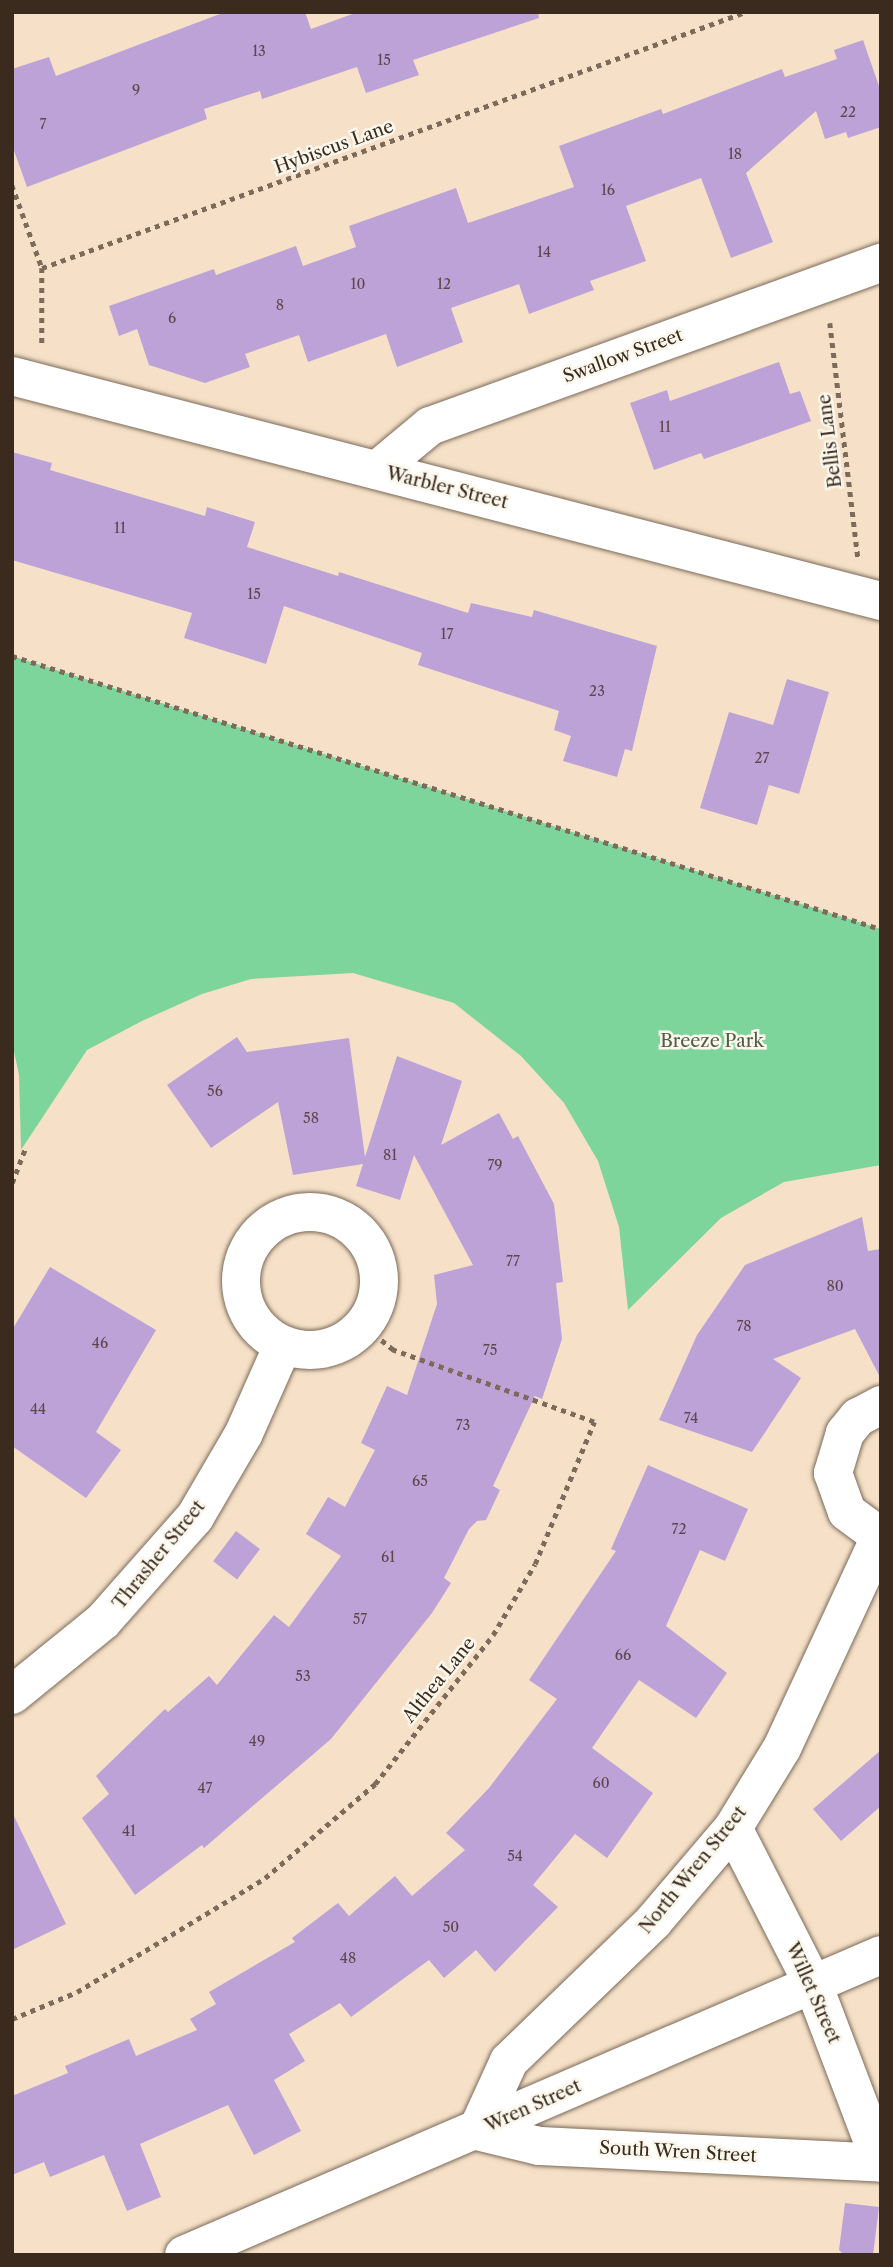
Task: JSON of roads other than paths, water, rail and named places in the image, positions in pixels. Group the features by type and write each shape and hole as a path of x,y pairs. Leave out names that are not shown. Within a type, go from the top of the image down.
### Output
{"street":[{"name":"Swallow Street","path":"377,470 430,426 881,263"},
{"name":"Warbler Street","path":"27,381 871,598"},
{"path":"311,1212 344,1220 369,1244 380,1277 378,1295 363,1326 347,1340 327,1348 305,1350 283,1345 268,1337 251,1317 240,1276 251,1243 263,1230 293,1213 311,1212"},
{"name":"Thrasher Street","path":"12,1695 103,1621 195,1517 244,1433 283,1345"},
{"name":"North Wren Street","path":"477,2131 509,2061 653,1922 733,1828 782,1748 880,1537 847,1512 833,1473 845,1433 858,1417 881,1405"},
{"name":"Willet Street","path":"733,1828 813,1984 881,2163"},
{"name":"Wren Street","path":"184,2255 881,1955"},
{"name":"South Wren Street","path":"477,2131 539,2146 881,2163"}],"park label":[{"name":"Breeze Park","path":"712,1041"}]}
